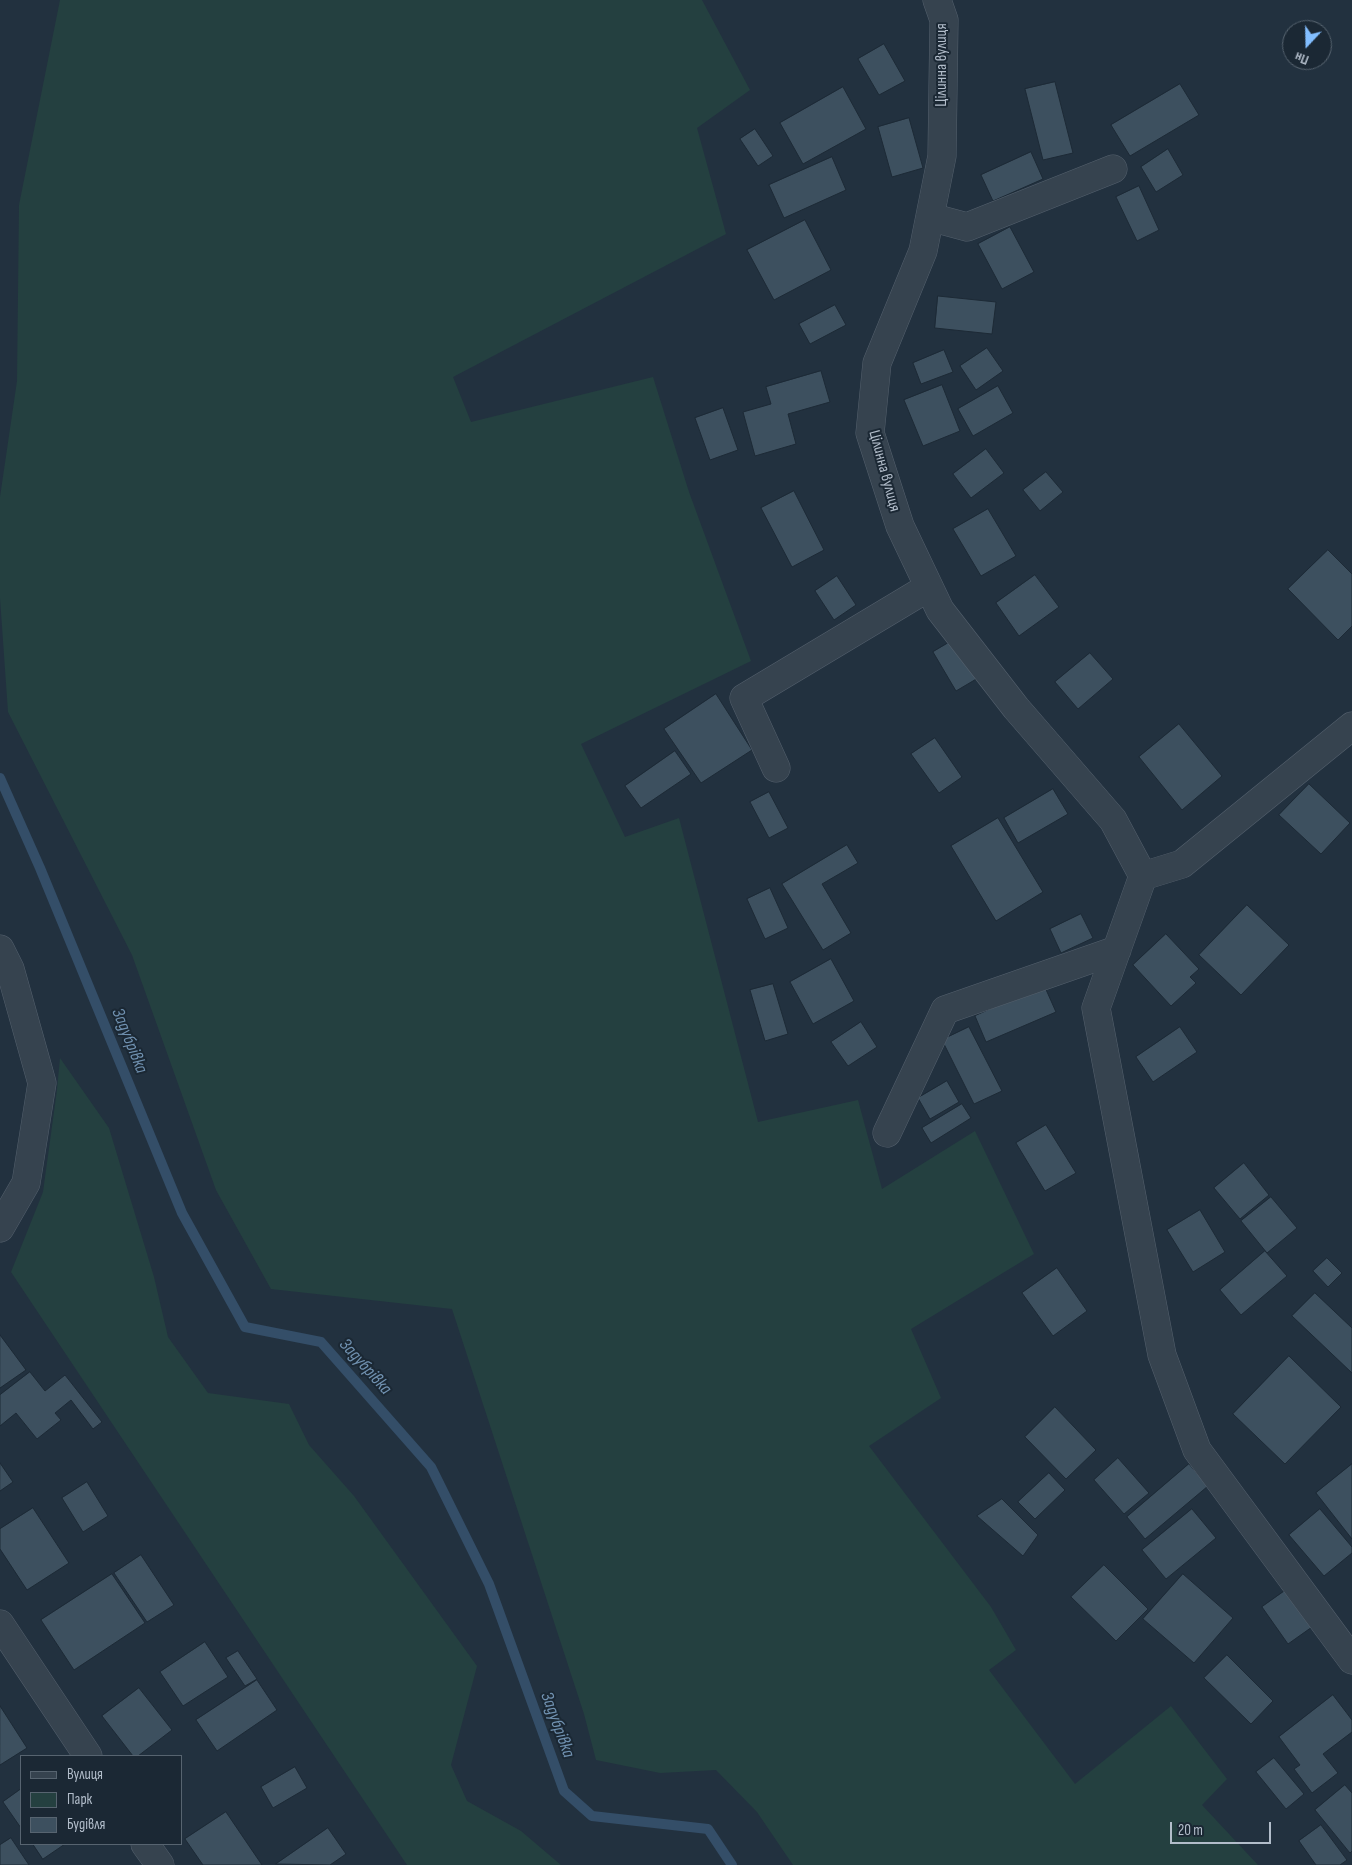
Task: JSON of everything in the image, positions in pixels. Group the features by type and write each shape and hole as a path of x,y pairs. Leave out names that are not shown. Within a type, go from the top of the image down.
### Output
{"street":[{"name":"Цілинна вулиця","path":"937,0 944,20 942,156 923,251 877,363 870,433 900,526 940,610 1016,708 1113,820 1143,876"},
{"path":"930,217 967,227 1113,168"},
{"path":"776,768 744,698 929,587"},
{"path":"1352,726 1182,864 1143,876 1096,1008 1162,1355 1197,1450 1352,1660"},
{"path":"0,949 10,969 42,1083 26,1183 0,1228"},
{"path":"887,1132 945,1010 1117,950"},
{"path":"0,1624 87,1755"},
{"path":"147,1845 160,1865"}],"green space":[{"path":"60,0 702,0 750,90 697,128 726,234 453,377 471,422 653,377 689,492 751,661 581,744 625,837 679,818 758,1122 858,1100 882,1189 975,1131 1034,1254 911,1329 941,1398 869,1446 991,1607 1016,1650 989,1670 1075,1784 1171,1706 1227,1779 1202,1805 1258,1865 793,1865 757,1812 716,1770 660,1773 596,1760 584,1714 452,1309 271,1289 216,1190 132,955 8,712 0,598 0,497 17,381 19,205"},
{"path":"60,1058 109,1128 154,1277 168,1337 208,1393 289,1404 309,1445 354,1496 477,1666 451,1765 467,1801 521,1831 561,1865 407,1865 11,1272 43,1192"}],"building":[{"path":"884,44 905,81 879,95 858,59"},
{"path":"1055,82 1073,153 1043,160 1025,89"},
{"path":"1180,84 1199,115 1130,156 1111,125"},
{"path":"843,87 866,129 803,164 780,123"},
{"path":"909,118 923,168 892,177 878,127"},
{"path":"755,129 773,156 758,166 740,139"},
{"path":"1168,149 1183,175 1156,192 1141,167"},
{"path":"1031,152 1043,179 993,201 981,175"},
{"path":"832,157 846,190 784,218 769,185"},
{"path":"1139,186 1159,230 1137,241 1116,197"},
{"path":"805,220 831,270 774,300 747,250"},
{"path":"1010,227 1034,272 1002,289 978,244"},
{"path":"938,296 996,302 992,334 935,328"},
{"path":"835,305 846,325 810,344 799,324"},
{"path":"987,348 1003,371 976,390 960,366"},
{"path":"944,350 953,372 921,384 913,363"},
{"path":"821,371 830,402 788,414 796,444 755,456 743,412 771,404 766,387"},
{"path":"942,385 960,431 923,446 904,400"},
{"path":"998,386 1013,413 973,436 958,409"},
{"path":"723,408 738,450 710,460 695,418"},
{"path":"986,449 1004,473 971,498 953,474"},
{"path":"1046,472 1063,492 1040,511 1023,490"},
{"path":"794,491 824,550 792,567 761,508"},
{"path":"988,509 1016,556 981,576 953,529"},
{"path":"1328,550 1352,574 1352,626 1338,640 1288,589"},
{"path":"1035,575 1059,607 1019,636 996,603"},
{"path":"837,576 856,605 834,620 815,591"},
{"path":"955,639 978,678 956,691 933,652"},
{"path":"1090,653 1113,679 1078,709 1055,682"},
{"path":"716,694 752,750 701,783 664,729"},
{"path":"1179,724 1222,776 1182,810 1139,757"},
{"path":"935,738 962,777 939,793 911,754"},
{"path":"675,751 691,774 641,808 625,786"},
{"path":"1309,784 1350,823 1321,854 1279,815"},
{"path":"1053,789 1068,814 1018,843 1004,818"},
{"path":"769,792 788,828 769,838 750,802"},
{"path":"998,818 1043,892 996,921 951,846"},
{"path":"847,845 858,863 822,884 851,933 823,950 782,884"},
{"path":"770,888 788,928 765,939 747,899"},
{"path":"1247,905 1289,945 1241,995 1199,955"},
{"path":"1081,914 1093,938 1061,953 1050,929"},
{"path":"1166,934 1199,969 1190,977 1196,983 1171,1006 1133,965"},
{"path":"831,959 854,1001 813,1024 790,982"},
{"path":"773,984 788,1034 765,1041 750,990"},
{"path":"1044,985 1056,1012 986,1042 975,1016"},
{"path":"861,1022 877,1047 848,1066 831,1042"},
{"path":"969,1027 1002,1091 974,1104 942,1040"},
{"path":"1180,1027 1197,1052 1153,1082 1136,1057"},
{"path":"947,1081 959,1102 930,1119 918,1098"},
{"path":"962,1104 971,1118 931,1143 922,1128"},
{"path":"1046,1125 1076,1173 1045,1191 1016,1143"},
{"path":"1244,1163 1269,1195 1240,1219 1214,1188"},
{"path":"1271,1197 1297,1228 1267,1253 1241,1221"},
{"path":"1200,1210 1225,1252 1193,1272 1167,1230"},
{"path":"1265,1251 1287,1276 1241,1315 1220,1290"},
{"path":"1327,1258 1342,1273 1328,1287 1313,1271"},
{"path":"1057,1268 1087,1311 1053,1336 1022,1293"},
{"path":"1315,1293 1352,1328 1352,1373 1292,1316"},
{"path":"0,1335 26,1370 0,1388"},
{"path":"1289,1356 1341,1407 1285,1464 1233,1414"},
{"path":"30,1372 45,1391 65,1375 102,1422 93,1429 71,1400 55,1413 61,1420 37,1439 16,1413 0,1426 0,1395"},
{"path":"1055,1407 1096,1450 1066,1479 1025,1437"},
{"path":"1118,1458 1149,1493 1124,1514 1094,1480"},
{"path":"0,1463 13,1482 0,1491"},
{"path":"1189,1464 1208,1486 1145,1539 1127,1517"},
{"path":"1352,1464 1352,1539 1316,1493"},
{"path":"1049,1473 1065,1490 1035,1519 1018,1502"},
{"path":"87,1482 108,1516 83,1532 62,1498"},
{"path":"1002,1499 1038,1535 1023,1556 977,1516"},
{"path":"33,1508 69,1563 27,1590 0,1549 0,1529"},
{"path":"1192,1509 1216,1538 1166,1579 1142,1550"},
{"path":"1320,1509 1352,1547 1352,1553 1324,1576 1289,1535"},
{"path":"141,1555 174,1605 147,1622 114,1573"},
{"path":"1104,1565 1148,1609 1116,1641 1071,1597"},
{"path":"112,1574 145,1623 74,1670 41,1620"},
{"path":"1183,1574 1233,1618 1194,1663 1143,1619"},
{"path":"1286,1590 1312,1627 1288,1644 1262,1607"},
{"path":"205,1642 228,1677 183,1706 160,1672"},
{"path":"238,1651 257,1679 245,1686 226,1658"},
{"path":"1227,1655 1273,1701 1251,1724 1204,1678"},
{"path":"257,1680 277,1710 217,1751 196,1720"},
{"path":"139,1688 172,1730 139,1755 132,1755 102,1716"},
{"path":"1333,1695 1352,1720 1352,1732 1323,1754 1338,1773 1312,1793 1294,1769 1300,1765 1279,1737"},
{"path":"0,1706 27,1748 0,1765"},
{"path":"1274,1758 1304,1794 1286,1809 1256,1772"},
{"path":"295,1767 307,1788 273,1808 261,1787"},
{"path":"1345,1785 1352,1793 1352,1851 1350,1853 1315,1810"},
{"path":"20,1790 20,1827 3,1802"},
{"path":"226,1812 262,1865 203,1865 185,1839"},
{"path":"1321,1825 1347,1860 1340,1865 1316,1865 1299,1841"},
{"path":"328,1828 346,1854 330,1865 276,1864"},
{"path":"11,1838 29,1865 0,1865 0,1845"},
{"path":"34,1845 64,1845 43,1859"}],"waterway":[{"name":"Задубрівка","path":"0,778 40,868 182,1213 245,1327 321,1342 431,1467 489,1584 564,1791 592,1816 708,1829 732,1865"}]}
